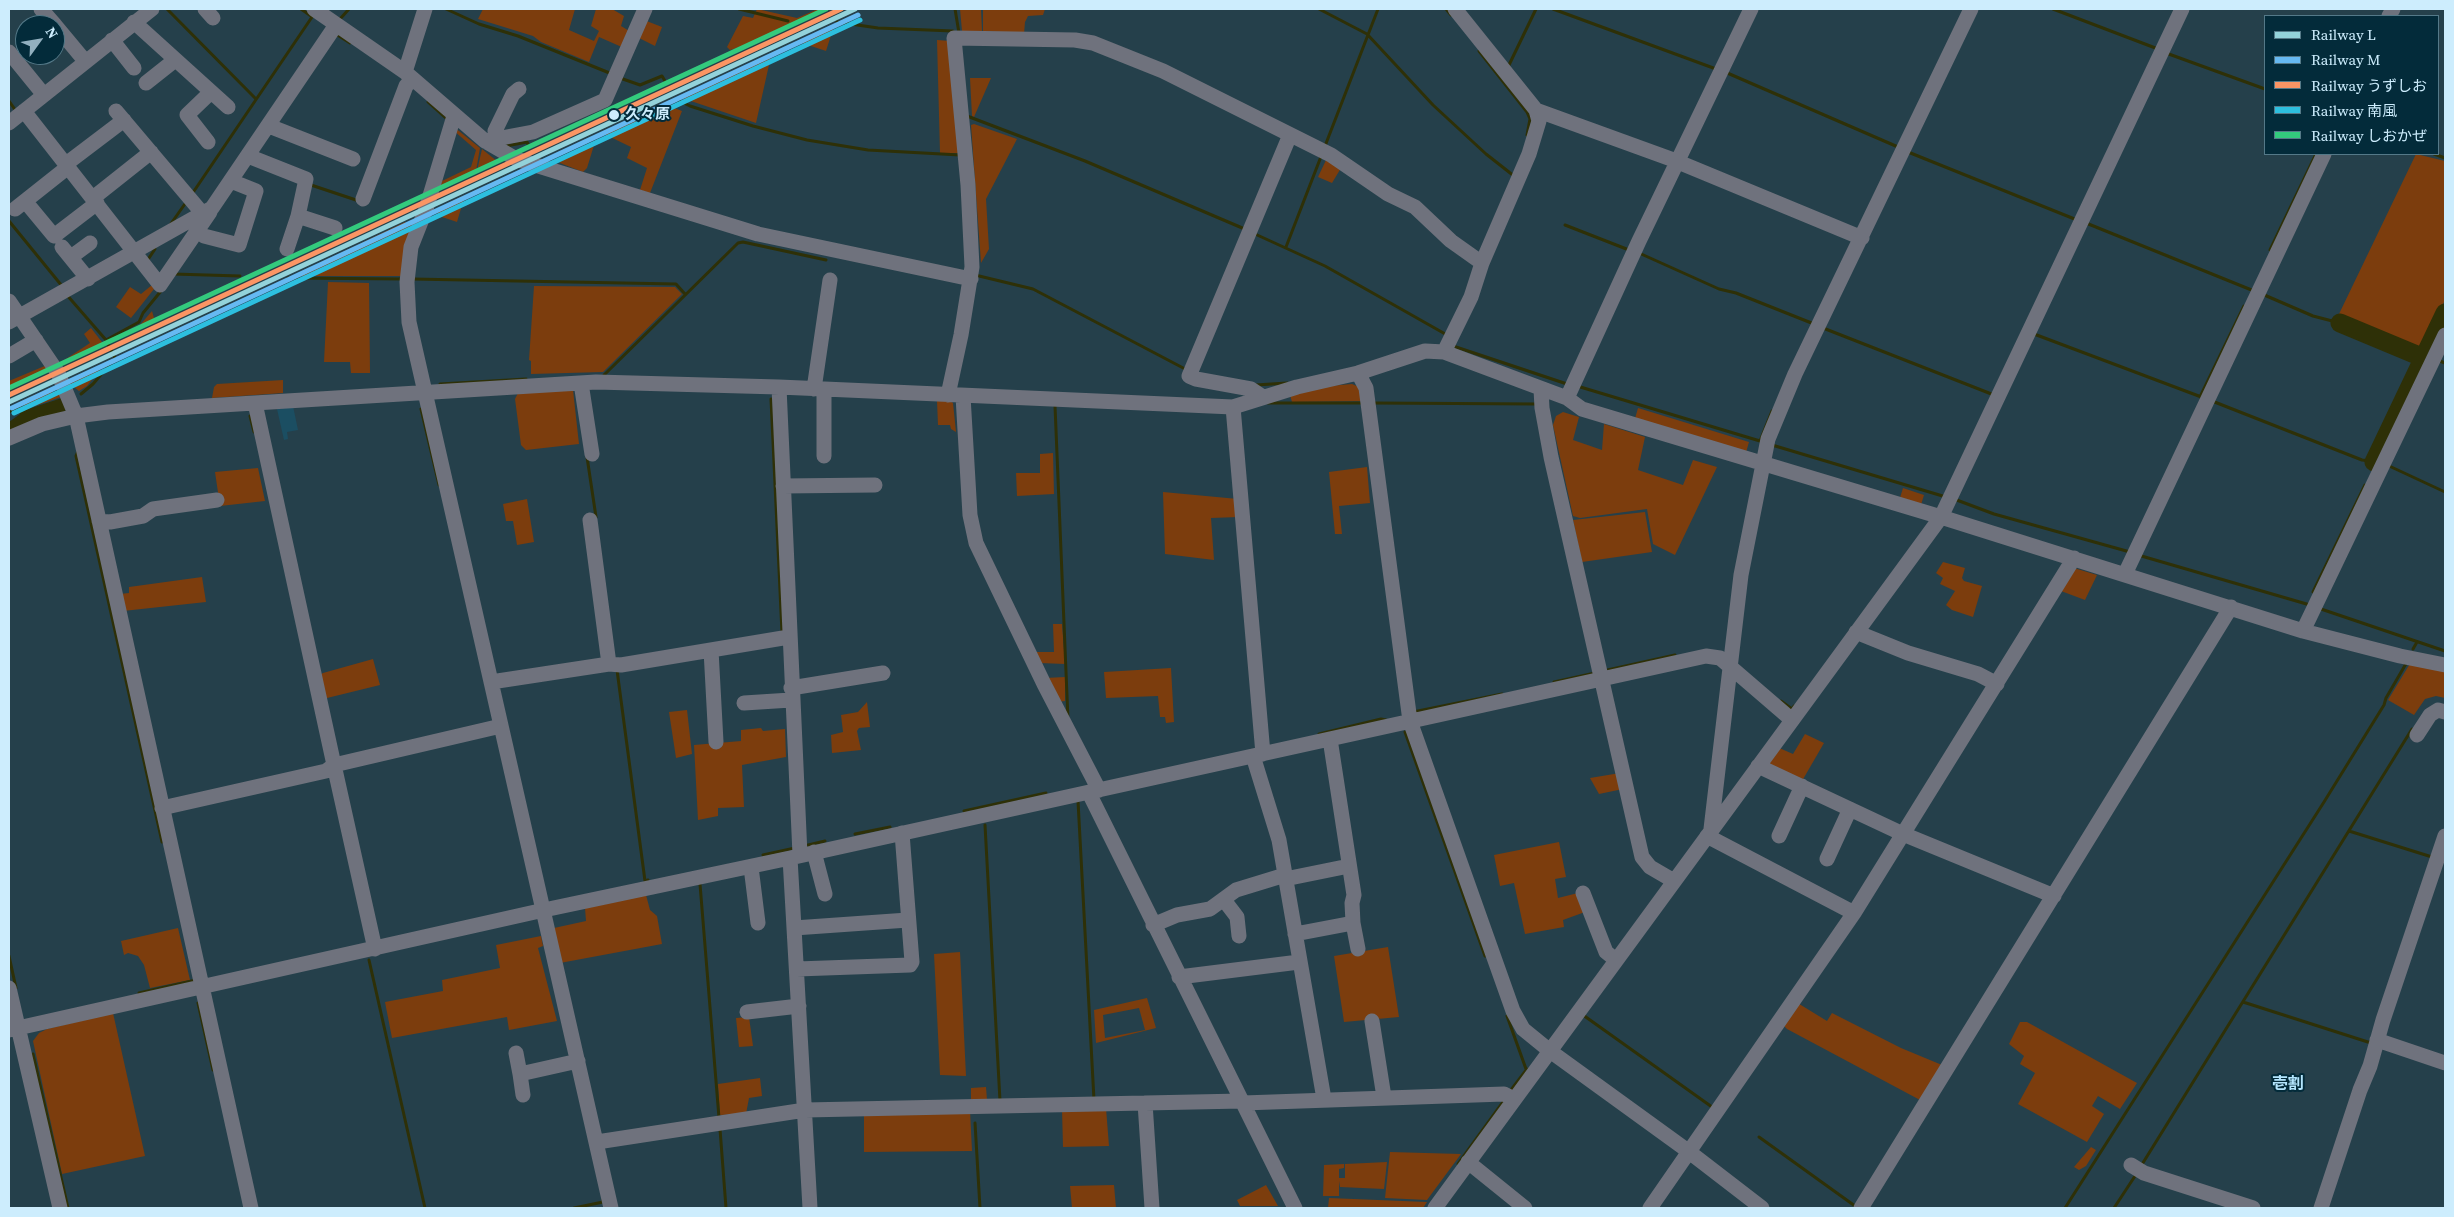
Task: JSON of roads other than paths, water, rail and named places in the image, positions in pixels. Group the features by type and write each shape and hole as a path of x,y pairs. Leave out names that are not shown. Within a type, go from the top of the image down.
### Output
{"street":[{"path":"152,9 112,40 83,58 42,92 18,116 65,168 160,285 200,233 208,211"},
{"path":"314,9 334,29 408,80 452,120 490,141 516,159 758,234 971,279"},
{"path":"363,199 408,80 426,9"},
{"path":"490,141 533,132 605,100 645,9"},
{"path":"1447,347 1472,297 1482,263 1529,154 1538,121 1536,110 1455,9"},
{"path":"9,438 42,424 76,416 255,403 424,387 581,383 779,387 1233,407 1245,405 1263,397 1358,373 1424,351 1447,347 1541,399 1570,390 1675,160 1752,9"},
{"path":"1709,833 1741,575 1768,439 1795,374 1972,9"},
{"path":"1435,1208 1938,521 1951,498 2182,9"},
{"path":"134,22 228,107"},
{"path":"14,319 88,279 137,259 208,211 234,183 334,29"},
{"path":"65,37 83,58"},
{"path":"1295,1208 976,543 970,515 954,394 971,279 972,247 954,38 1075,40 1093,43 1163,71 1322,151 1388,194 1415,207 1451,240 1482,263"},
{"path":"112,40 134,68"},
{"path":"9,52 42,92"},
{"path":"146,83 175,60"},
{"path":"490,141 513,94 520,89"},
{"path":"208,142 187,114 212,92"},
{"path":"1536,110 1675,160 1862,238"},
{"path":"151,152 54,236 20,205 65,168 120,116 151,152 189,197 208,211"},
{"path":"452,120 426,209 411,246 407,279 409,322 491,682 496,727 542,906 597,1142 606,1207"},
{"path":"272,127 353,159"},
{"path":"1263,397 1251,388 1196,379 1189,376 1290,135"},
{"path":"2125,574 2324,155"},
{"path":"251,157 306,179 298,216 287,249"},
{"path":"200,233 239,245 256,191 234,183"},
{"path":"298,216 335,228"},
{"path":"88,279 67,252 90,243"},
{"path":"824,456 819,389 830,280"},
{"path":"9,301 14,319 36,340 58,373 76,416 251,1208"},
{"path":"2302,631 2445,334"},
{"path":"9,356 36,340"},
{"path":"1358,373 1366,388 1410,721 1513,1011 1524,1029 1550,1051 1685,1149 1762,1208"},
{"path":"581,383 592,454"},
{"path":"779,387 783,486 785,638 791,694 800,852 794,928 808,1110 810,1208"},
{"path":"1570,390 1582,409 1764,464 1938,521 2072,562 2125,574 2229,610 2302,631 2400,656 2445,665"},
{"path":"1541,399 1600,674 1642,857 1650,867 1674,881"},
{"path":"255,403 331,768 374,944"},
{"path":"1233,407 1260,751 1274,823 1288,878 1298,933 1299,962 1323,1096"},
{"path":"783,486 875,485"},
{"path":"99,521 110,522 143,516 153,509 217,500"},
{"path":"590,520 614,664"},
{"path":"1650,1208 1685,1149 1901,835 2072,562"},
{"path":"1861,1208 2051,895 2229,610"},
{"path":"1856,632 1908,653 1978,674 1997,684"},
{"path":"491,682 785,638"},
{"path":"711,650 716,742"},
{"path":"14,1029 200,983 542,906 751,866 800,852 902,833 1094,791 1260,751 1330,739 1410,721 1600,674 1706,656 1720,658 1792,720"},
{"path":"744,703 883,673"},
{"path":"2417,735 2434,712 2445,712"},
{"path":"162,808 496,727"},
{"path":"1330,739 1354,895 1352,903 1353,922 1358,949"},
{"path":"1758,766 1901,835 2051,895"},
{"path":"1779,836 1802,786"},
{"path":"1826,859 1850,809"},
{"path":"797,969 910,966 912,962 902,833"},
{"path":"1709,833 1850,911"},
{"path":"2321,1208 2381,1042 2443,855 2445,836"},
{"path":"800,852 825,894"},
{"path":"751,866 758,923"},
{"path":"1158,923 1184,913 1204,911 1245,886 1349,866"},
{"path":"1583,893 1606,952 1616,960"},
{"path":"1224,900 1237,917 1239,936"},
{"path":"794,928 908,920"},
{"path":"1298,933 1353,922"},
{"path":"1183,976 1299,962"},
{"path":"9,988 14,1029 60,1208"},
{"path":"747,1012 799,1006"},
{"path":"1372,1021 1384,1097"},
{"path":"2381,1042 2445,1063"},
{"path":"516,1054 523,1095"},
{"path":"520,1074 578,1061"},
{"path":"597,1142 808,1110 1243,1102 1323,1096 1384,1097 1504,1094 1514,1099"},
{"path":"1149,1103 1152,1208"},
{"path":"1468,1162 1525,1208"},
{"path":"2136,1168 2253,1208"}],"waterway":[{"path":"167,9 256,99"},
{"path":"301,9 311,16"},
{"path":"340,19 349,9"},
{"path":"446,9 479,24 518,36 612,74"},
{"path":"739,9 788,21"},
{"path":"955,9 959,33"},
{"path":"1319,9 1367,34 1433,105 1486,154 1514,176"},
{"path":"1325,146 1378,9"},
{"path":"1446,9 1451,15"},
{"path":"1508,67 1536,9"},
{"path":"1553,9 1716,69"},
{"path":"2053,9 2158,49"},
{"path":"192,194 312,17"},
{"path":"837,22 878,28 953,31"},
{"path":"336,34 350,43"},
{"path":"1479,51 1527,112 1530,119 1527,135"},
{"path":"2166,53 2264,89"},
{"path":"1725,72 1898,147"},
{"path":"620,78 640,85 662,76 665,81"},
{"path":"676,99 690,106 753,126 807,140 868,150 960,155"},
{"path":"9,101 16,111"},
{"path":"428,102 448,120"},
{"path":"967,116 1085,161 1247,230"},
{"path":"506,146 527,142 529,146"},
{"path":"1908,152 2077,220"},
{"path":"1286,247 1322,154"},
{"path":"2270,250 2316,155"},
{"path":"2437,155 2445,158"},
{"path":"308,184 359,201"},
{"path":"170,225 187,201"},
{"path":"9,221 62,286"},
{"path":"2086,223 2254,291"},
{"path":"1565,225 1629,250"},
{"path":"1255,234 1325,266 1447,335"},
{"path":"604,375 738,243 743,242 826,260"},
{"path":"147,261 155,249"},
{"path":"1639,253 1719,289 1736,293 1814,324"},
{"path":"173,274 240,276"},
{"path":"975,275 1033,289 1187,370"},
{"path":"288,278 404,279"},
{"path":"412,279 676,284 685,294"},
{"path":"81,394 93,384 115,358 106,340 139,322 143,313 161,291"},
{"path":"66,294 106,340"},
{"path":"2262,294 2313,316 2340,323"},
{"path":"2200,397 2244,306"},
{"path":"2374,462 2445,313"},
{"path":"2340,323 2424,358"},
{"path":"1823,328 1994,395"},
{"path":"2034,334 2204,398"},
{"path":"1453,346 1567,384"},
{"path":"2437,360 2445,363"},
{"path":"440,384 526,379"},
{"path":"1256,385 1287,383"},
{"path":"1577,386 1760,441"},
{"path":"771,399 782,633"},
{"path":"2212,401 2362,460 2379,462"},
{"path":"1268,403 1364,403"},
{"path":"1373,403 1537,404"},
{"path":"1055,406 1068,720"},
{"path":"421,409 439,485"},
{"path":"1760,441 1772,411"},
{"path":"250,416 254,432"},
{"path":"1772,445 1946,497"},
{"path":"78,451 76,456 162,842"},
{"path":"587,457 596,517"},
{"path":"2387,465 2445,492"},
{"path":"2313,592 2365,485"},
{"path":"1954,499 1994,514 2130,552"},
{"path":"2138,555 2310,605"},
{"path":"2318,608 2445,651"},
{"path":"2413,649 2417,642"},
{"path":"1603,671 1675,655"},
{"path":"2065,1208 2324,802 2384,705 2386,698 2407,662"},
{"path":"617,670 645,881 648,880"},
{"path":"1554,682 1595,673"},
{"path":"1413,712 1502,694"},
{"path":"1781,701 1792,709 1794,706"},
{"path":"1319,734 1381,719 1386,720"},
{"path":"2141,1166 2412,729"},
{"path":"1405,732 1485,956"},
{"path":"964,811 1046,793"},
{"path":"1078,801 1094,1100"},
{"path":"985,825 1000,1101"},
{"path":"855,834 890,827"},
{"path":"2349,831 2432,857"},
{"path":"804,846 825,841"},
{"path":"763,855 795,848"},
{"path":"700,884 719,1118"},
{"path":"9,956 16,988"},
{"path":"369,960 425,1208"},
{"path":"139,993 196,980"},
{"path":"2243,1002 2371,1043"},
{"path":"198,1003 213,1070"},
{"path":"1583,1015 1712,1107"},
{"path":"1507,1016 1526,1069"},
{"path":"33,1054 68,1208"},
{"path":"1511,1090 1527,1069"},
{"path":"1458,1164 1503,1102"},
{"path":"975,1123 980,1208"},
{"path":"720,1129 726,1208"},
{"path":"1759,1137 1855,1206"},
{"path":"2114,1208 2137,1173"},
{"path":"574,1208 603,1202 603,1199"}],"rail line":[{"name":"しおかぜ","path":"9,388 826,9"},
{"name":"うずしお","path":"9,395 841,9"},
{"name":"L","path":"9,402 855,9"},
{"name":"M","path":"12,408 858,15"},
{"name":"南風","path":"14,413 860,20"}],"place":[{"name":"久々原","path":"614,115"}],"district":[{"name":"壱割","path":"2288,1085"}]}
